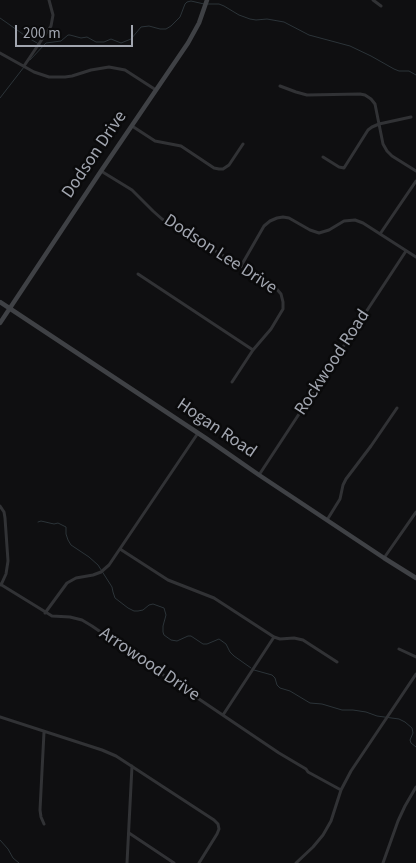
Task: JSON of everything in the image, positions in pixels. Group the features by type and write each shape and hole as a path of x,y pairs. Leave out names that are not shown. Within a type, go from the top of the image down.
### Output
{"street":[{"path":"24,66 51,26 53,15 49,0"},
{"name":"Dodson Drive","path":"0,323 188,43 199,23 207,0"},
{"path":"373,0 381,6"},
{"path":"0,53 41,75 58,78 98,68 109,67 125,70 156,90"},
{"path":"280,86 306,95 360,94 371,98 375,104 383,144 387,152 416,171"},
{"path":"323,156 344,168 368,130 379,124 411,117"},
{"path":"132,126 156,141 181,146 218,169 223,169 229,165 243,144"},
{"name":"Dodson Lee Drive","path":"101,170 132,190 162,219 274,286 281,294 283,309 271,329 253,350 232,382"},
{"path":"380,234 416,181"},
{"path":"241,266 264,226 270,220 277,218 289,218 319,233 329,230 344,221 355,220 363,222 416,257"},
{"name":"Rockwood Road","path":"259,475 406,251"},
{"path":"138,274 253,350"},
{"name":"Hogan Road","path":"0,302 416,578"},
{"path":"327,520 340,499 346,479 397,408"},
{"path":"45,613 67,583 76,578 93,575 109,565 198,432"},
{"path":"0,506 5,518 8,561 6,574 0,584"},
{"path":"384,558 416,512"},
{"path":"120,549 168,580 214,598 274,637 304,640 337,662"},
{"name":"Arrowood Drive","path":"0,584 45,613 52,616 70,616 82,620 292,761 341,790"},
{"path":"223,715 274,637"},
{"path":"399,649 416,657"},
{"path":"296,863 323,835 331,821 341,790 351,771 416,674"},
{"path":"0,717 116,756 214,820 218,824 219,829 199,863"},
{"path":"44,732 40,810 44,824"},
{"path":"127,863 132,766"},
{"path":"384,863 398,820 416,787"},
{"path":"128,833 174,863"}],"waterway":[{"path":"30,60 46,43 61,41 68,35 81,38 87,37 96,42 104,42 111,39 121,43 131,39 141,27 149,26 166,29 171,26 180,17 187,2 204,4"},
{"path":"208,4 219,4 250,19 284,22 309,35 350,46 394,69 409,71 416,75"},
{"path":"0,18 42,46"},
{"path":"0,98 24,67"},
{"path":"38,522 58,523 66,527 66,534 71,545 98,565 112,587 115,598 128,608 138,611 153,604 164,608 166,615 163,632 171,640 177,641 191,636 203,644 207,644 219,639 226,644 234,656 251,668"},
{"path":"254,670 272,675 280,688 290,691 310,703 399,719 412,728 413,733 410,740 416,747"},
{"path":"0,840 19,863"}]}
